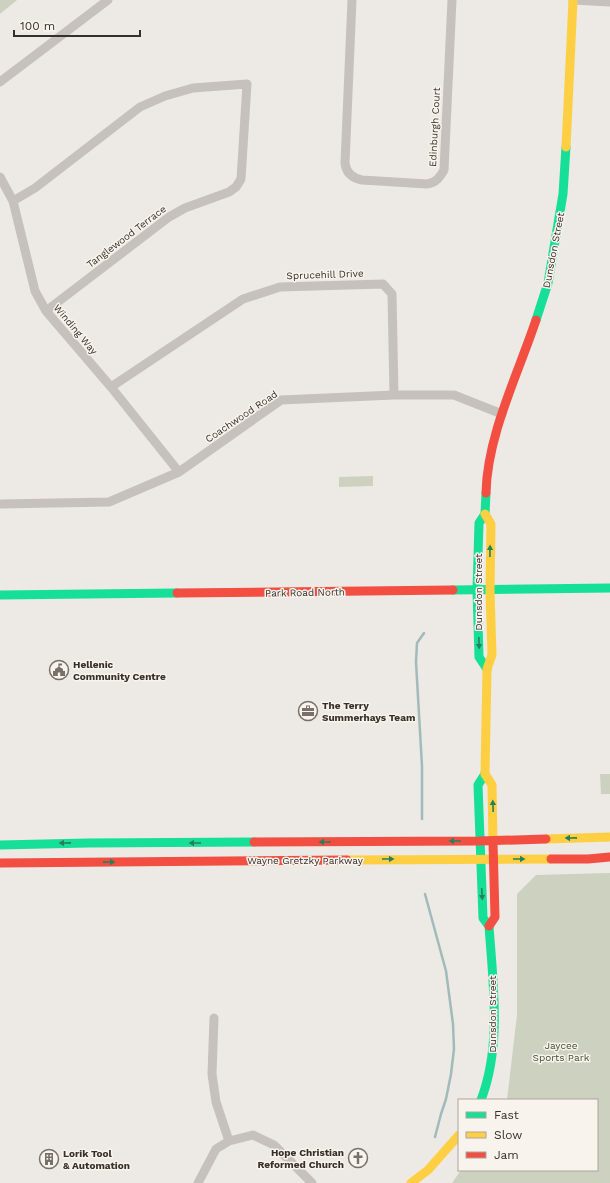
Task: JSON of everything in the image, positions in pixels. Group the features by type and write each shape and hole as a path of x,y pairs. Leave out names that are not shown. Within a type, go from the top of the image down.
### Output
{"main road":[{"name":"Dunsdon Street","path":"481,1099 489,1078 493,1048 494,1005 489,926 483,918 478,785 485,774 487,669 492,656 490,590 491,524 485,514 486,482 492,451 502,414 548,283 563,194 573,0"},
{"name":"Dunsdon Street","path":"485,514 478,524 477,590 479,657 487,669"},
{"name":"Park Road North","path":"0,595 610,588"},
{"name":"Dunsdon Street","path":"485,774 492,785 494,839 495,918 489,926"},
{"name":"Wayne Gretzky Parkway","path":"0,845 88,843 479,841 494,839 610,837"},
{"name":"Wayne Gretzky Parkway","path":"0,863 494,858 588,859 610,856"},
{"path":"411,1183 428,1170 458,1136"}],"street":[{"path":"0,82 108,0"},
{"name":"Edinburgh Court","path":"352,0 345,163 346,170 350,175 362,180 427,184 436,180 444,170 452,0"},
{"path":"573,0 610,2"},
{"name":"Tanglewood Terrace","path":"13,200 35,188 140,107 165,96 193,88 247,84 241,179 236,187 229,192 185,208 169,216 46,311"},
{"name":"Winding Way","path":"0,177 13,200 35,291 46,311 179,472"},
{"name":"Sprucehill Drive","path":"111,388 243,299 280,287 383,284 392,294 394,395"},
{"name":"Coachwood Road","path":"0,504 109,502 179,472 281,400 394,395 454,395 502,414"},
{"path":"214,1018 212,1074 216,1102 229,1141"},
{"path":"198,1183 216,1149 229,1141 253,1135 274,1145 312,1183"}],"green space":[{"path":"0,0 17,0 0,14"},
{"path":"373,476 373,486 339,487 339,477"},
{"path":"600,774 610,774 610,794 601,794"},
{"name":"Jaycee Sports Park","path":"610,873 610,1183 452,1183 460,1171 598,1171 598,1099 507,1099 517,1015 517,894 536,875"}],"waterway":[{"path":"422,819 422,766 416,662 417,643 424,633"},
{"path":"425,894 446,971 453,1024 454,1049 451,1074 446,1099 435,1137"}],"traffic: fast":[{"path":"536,320 548,283 563,194 566,147"},
{"path":"486,493 485,514 479,523 477,590 479,657 487,669"},
{"path":"453,590 610,588"},
{"path":"0,595 177,593"},
{"path":"481,1099 488,1079 494,1036 494,992 489,926 483,918 478,785 485,774"},
{"path":"0,845 254,842"}],"traffic: slow":[{"path":"566,147 573,0"},
{"path":"485,514 491,524 490,590 492,655 487,669 485,774 492,785 493,842"},
{"path":"546,839 610,837"},
{"path":"347,860 551,859"},
{"path":"411,1183 428,1170 458,1136"}],"traffic: jam":[{"path":"486,493 488,471 498,427 536,320"},
{"path":"177,593 453,590"},
{"path":"254,842 479,841 546,839"},
{"path":"489,926 495,917 493,842"},
{"path":"551,859 588,859 610,857"},
{"path":"0,863 347,860"}],"place":[{"name":"Hellenic Community Centre","path":"59,670"},
{"name":"The Terry Summerhays Team","path":"308,711"},
{"name":"Hope Christian Reformed Church","path":"358,1158"},
{"name":"Lorik Tool & Automation","path":"49,1159"}]}
